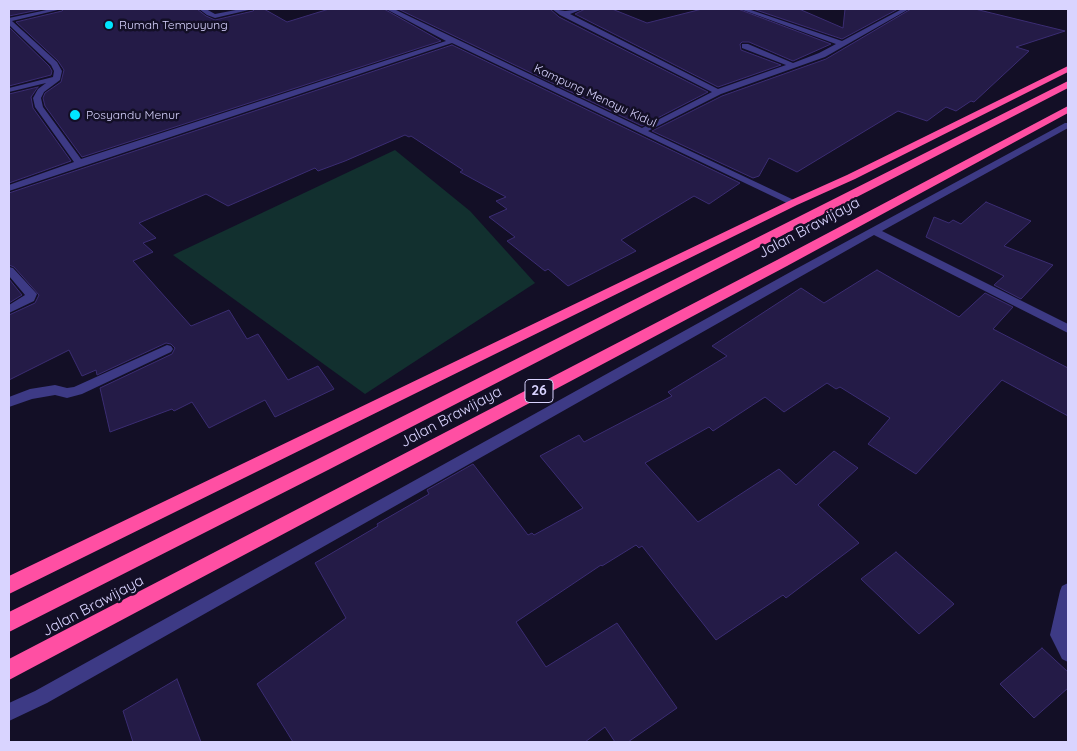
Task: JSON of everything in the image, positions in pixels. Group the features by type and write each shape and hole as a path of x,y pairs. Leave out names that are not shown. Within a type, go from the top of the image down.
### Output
{"highway":[{"path":"9,585 850,177 1068,69"},
{"name":"Jalan Brawijaya","path":"9,622 322,466 1068,84"},
{"name":"Jalan Brawijaya","path":"9,670 782,263 1068,109"},
{"path":"850,177 866,186"}],"street":[{"path":"9,21 59,9"},
{"path":"202,9 216,16 250,9"},
{"name":"Kampung Menayu Kidul","path":"389,9 452,41 793,203"},
{"path":"555,9 718,92"},
{"path":"562,14 580,9"},
{"path":"743,9 842,44"},
{"path":"642,131 718,92 822,55 906,9"},
{"path":"9,21 54,64 58,71 56,78 41,91 37,98 39,106 79,163"},
{"path":"9,188 79,163 452,41"},
{"path":"745,46 792,65"},
{"path":"9,90 56,78"},
{"path":"9,712 41,697 789,277 875,232 1068,125"},
{"path":"875,232 1068,330"},
{"path":"9,270 31,294 30,298 9,309"},
{"path":"9,402 30,394 55,390 67,393 77,390 167,349"},
{"path":"1068,591 1058,634 1068,653"}],"green space":[{"path":"395,150 470,211 535,283 365,394 173,255"}],"building":[{"path":"9,9 43,9 9,16"},
{"path":"64,9 197,9 215,20 255,9 264,9 287,22 329,9 384,9 441,41 82,157 45,106 43,98 45,93 61,82 64,70 58,61 16,22"},
{"path":"398,9 550,9 559,17 708,92 642,126"},
{"path":"585,9 612,9 647,23 702,9 738,9 831,44 793,61 749,42 742,42 740,44 741,50 781,65 718,87 575,14"},
{"path":"753,9 799,9 843,28 845,9 898,9 842,39"},
{"path":"911,9 975,9 1065,31 1016,47 1029,51 974,102 971,101 956,111 946,107 927,121 898,111 797,172 769,158 759,176 753,178 652,131 722,96 826,59"},
{"path":"9,27 49,66 52,71 51,75 9,86"},
{"path":"452,45 740,183 709,204 694,196 621,240 636,251 568,286 548,269 545,271 507,241 515,237 489,217 507,209 496,201 506,197 460,172 463,170 411,136 405,135 318,171 315,168 228,206 206,194 139,223 156,238 143,243 153,252 133,261 191,326 229,310 247,339 258,334 288,380 318,366 334,389 275,417 265,400 209,428 192,402 174,411 172,409 110,432 100,388 172,354 175,348 171,344 166,343 97,375 96,370 82,376 69,350 9,380 9,315 35,303 39,295 14,267 9,265 9,193"},
{"path":"38,87 31,97 33,108 71,161 9,183 9,94"},
{"path":"986,202 1031,221 1004,246 1053,265 1021,299 994,285 1004,276 926,237 934,217 949,223 953,220 961,224"},
{"path":"877,270 959,317 985,293 1013,307 993,329 1068,368 1068,416 1002,380 916,474 868,444 890,418 840,387 836,389 827,383 784,412 765,397 713,431 709,427 645,463 698,522 779,469 796,485 834,451 858,468 818,505 859,543 786,598 783,595 716,640 642,546 639,548 636,545 601,565 516,622 546,667 617,623 677,708 628,742 615,742 605,727 585,742 293,742 257,684 346,618 315,563 429,494 427,490 473,464 528,535 532,533 534,535 583,508 540,456 579,435 584,442 672,396 668,392 727,356 712,346 801,288 824,303"},
{"path":"9,279 22,295 9,303"},
{"path":"896,552 954,604 919,634 861,579"},
{"path":"1042,648 1068,672 1068,688 1034,718 1000,684"},
{"path":"177,679 201,742 133,742 123,711"}],"place":[{"name":"Rumah Tempuyung","path":"109,25"},
{"name":"Posyandu Menur","path":"75,115"}]}
